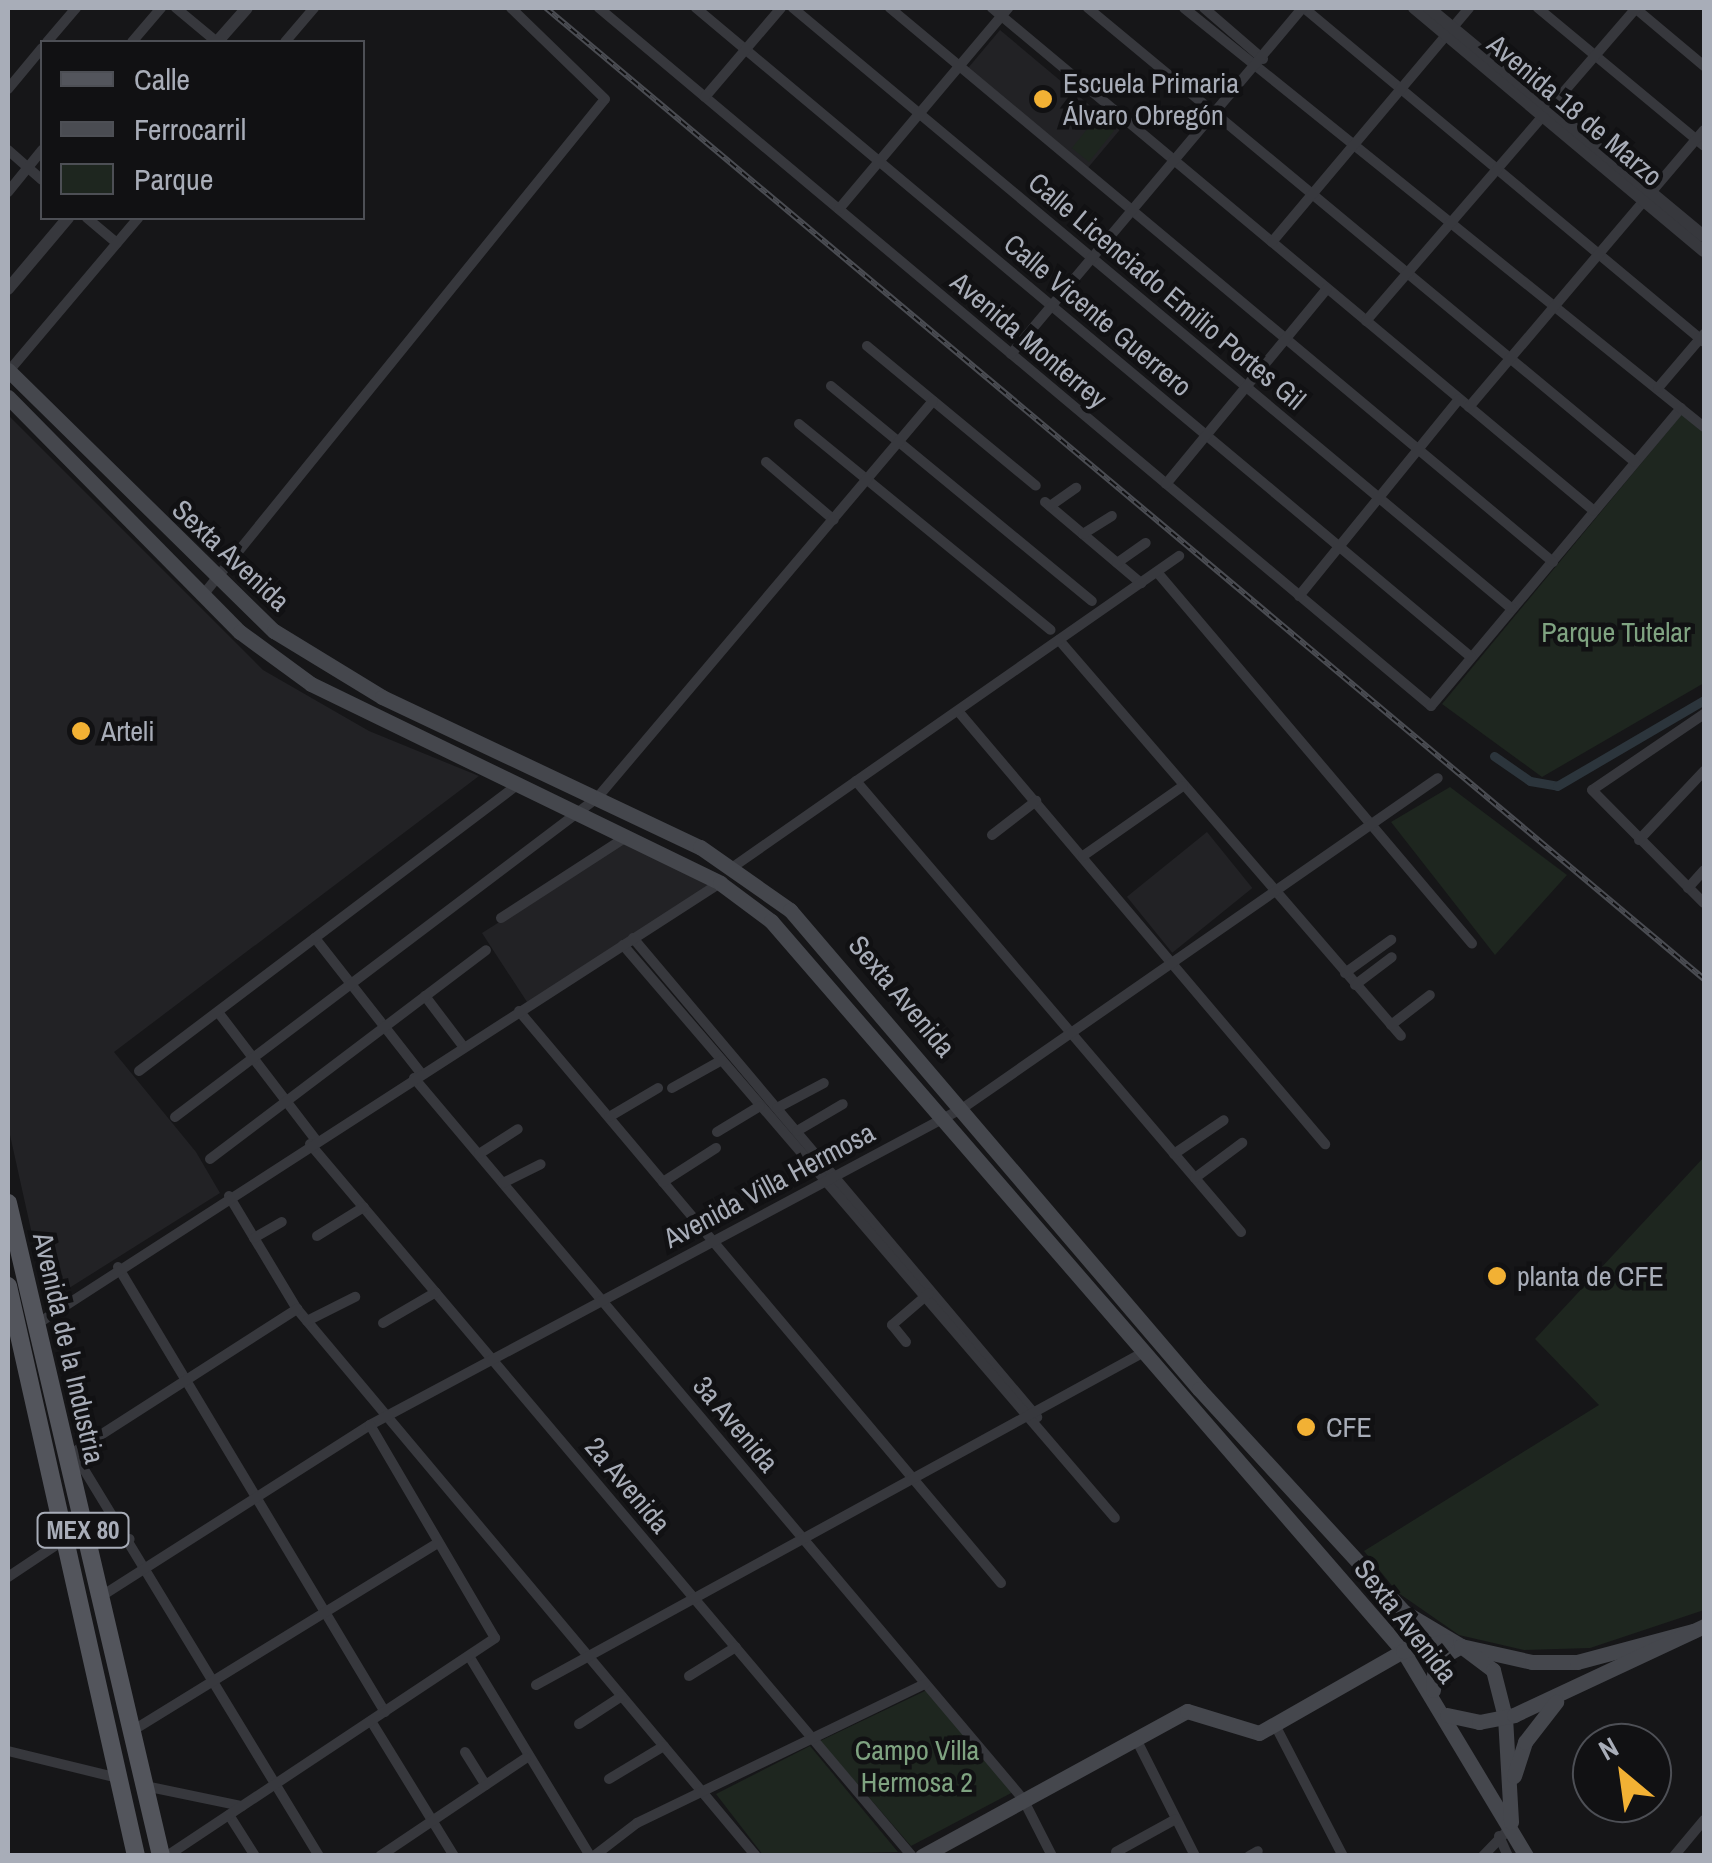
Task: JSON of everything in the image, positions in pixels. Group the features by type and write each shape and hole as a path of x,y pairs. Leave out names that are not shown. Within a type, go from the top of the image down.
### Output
{"main road":[{"name":"Sexta Avenida","path":"8,371 274,631 356,683 733,867 823,941 1364,1574 1404,1612 1456,1643 1499,1658 1577,1662 1699,1628"},
{"name":"Sexta Avenida","path":"8,397 240,632 311,684 720,883 805,955 1403,1651 1447,1715 1492,1802 1524,1850"},
{"name":"Avenida de la Industria","path":"8,1204 23,1324 65,1538 136,1856"},
{"name":"Avenida de la Industria","path":"8,1286 70,1454 87,1545 164,1856"},
{"path":"74,1581 100,1597"},
{"path":"1447,1715 1479,1722 1504,1717 1569,1691 1699,1628"},
{"path":"1435,1699 1435,1661 1456,1643"},
{"path":"911,1855 927,1852 1187,1711 1252,1734 1403,1651 1456,1643 1488,1662 1504,1717 1512,1785"},
{"path":"1508,1828 1512,1785 1525,1742 1547,1709 1569,1691"}],"street":[{"path":"49,40 76,8"},
{"path":"134,40 160,8"},
{"path":"176,8 215,40"},
{"path":"219,40 247,8"},
{"path":"287,40 314,8"},
{"path":"203,595 214,576 605,99 511,8"},
{"name":"Avenida Monterrey","path":"599,8 614,12 705,97 1431,706 1472,657"},
{"name":"Calle Vicente Guerrero","path":"696,8 1472,657"},
{"path":"705,97 781,8"},
{"name":"Calle Licenciado Emilio Portes Gil","path":"793,8 1512,609"},
{"path":"890,8 1552,562"},
{"path":"1088,8 1636,462"},
{"path":"1184,8 1268,68 1704,427"},
{"path":"1204,8 1258,60"},
{"path":"1011,354 1303,8 1703,337 1658,388"},
{"name":"Avenida 18 de Marzo","path":"1414,8 1449,31 1648,197 1704,251"},
{"name":"Avenida 18 de Marzo","path":"1429,8 1449,31"},
{"path":"1272,242 1469,8"},
{"path":"1469,408 1702,139 1538,8"},
{"path":"1366,322 1636,8 1704,66"},
{"path":"839,209 1000,10 1594,512"},
{"path":"8,90 40,51"},
{"path":"8,150 40,178"},
{"path":"8,192 40,153"},
{"name":"Avenida 18 de Marzo","path":"1648,197 1704,236"},
{"path":"8,289 66,220"},
{"path":"89,220 117,243"},
{"path":"8,371 136,220"},
{"path":"1166,484 1327,288"},
{"path":"867,346 1036,486"},
{"path":"831,386 1092,601"},
{"path":"1299,596 1459,399"},
{"path":"175,1118 597,798 933,401"},
{"path":"1472,657 1681,408"},
{"path":"799,424 1051,630"},
{"path":"766,462 834,520"},
{"path":"1076,488 1047,504 1141,583"},
{"path":"1083,534 1112,516"},
{"path":"1117,563 1146,544"},
{"path":"733,867 1179,556"},
{"path":"1157,572 1374,821 1472,943"},
{"path":"1059,640 1401,1036"},
{"path":"958,710 1325,1144"},
{"path":"1704,714 1592,790 1704,902"},
{"path":"1639,840 1704,770"},
{"name":"Avenida Villa Hermosa","path":"100,1597 384,1417 963,1108 1438,778"},
{"path":"856,781 1240,1232"},
{"path":"138,1071 519,784"},
{"path":"1083,856 1183,786"},
{"path":"992,835 1036,801"},
{"path":"501,918 626,837"},
{"path":"1688,888 1704,870"},
{"path":"23,1324 720,883"},
{"name":"3a Avenida","path":"315,938 479,1154 1023,1799 1052,1856"},
{"path":"1345,973 1391,940"},
{"path":"628,941 760,1106 933,1290 1036,1411 1038,1428"},
{"path":"210,1159 486,950"},
{"path":"1356,985 1392,958"},
{"path":"425,996 464,1046"},
{"path":"1391,1025 1430,996"},
{"path":"520,1011 1001,1582"},
{"name":"2a Avenida","path":"218,1012 364,1207 911,1855"},
{"path":"672,1088 729,1063"},
{"path":"729,1063 797,1131 922,1298 1114,1518"},
{"path":"777,1108 824,1083"},
{"path":"609,1117 658,1088"},
{"path":"797,1131 843,1104"},
{"path":"717,1132 760,1106"},
{"path":"1174,1154 1224,1120"},
{"path":"479,1154 518,1129"},
{"path":"1194,1178 1242,1144"},
{"path":"663,1182 716,1148"},
{"path":"503,1183 541,1164"},
{"path":"229,1196 298,1309 384,1417 756,1856"},
{"path":"318,1236 364,1207"},
{"path":"254,1238 282,1222"},
{"path":"118,1267 385,1712"},
{"path":"906,1342 892,1325 933,1290"},
{"path":"383,1324 436,1292"},
{"path":"307,1320 355,1298"},
{"path":"298,1309 70,1454 130,1539 319,1856"},
{"path":"536,1685 1144,1352"},
{"path":"164,1856 496,1638 370,1426"},
{"path":"8,1577 65,1538"},
{"path":"87,1545 130,1539"},
{"path":"132,1732 438,1544"},
{"path":"689,1676 736,1647"},
{"path":"469,1656 526,1758 592,1856 633,1825 925,1684"},
{"path":"579,1724 622,1696"},
{"path":"372,1721 454,1856"},
{"path":"1275,1724 1343,1856"},
{"path":"1136,1740 1195,1856"},
{"path":"609,1779 664,1746"},
{"path":"8,1750 118,1778"},
{"path":"464,1752 486,1786"},
{"path":"380,1856 526,1758"},
{"path":"144,1786 242,1806"},
{"path":"229,1815 255,1856"},
{"path":"1116,1852 1176,1819"},
{"path":"1674,1856 1704,1820"},
{"path":"1483,1856 1508,1828"},
{"path":"1508,1828 1508,1856"},
{"path":"1524,1850 1538,1856"}],"shaded area":[{"name":"Escuela Primaria Álvaro Obregón","path":"1000,30 1120,130 1087,169 968,68"},
{"path":"8,415 263,670 369,731 479,776 114,1052 196,1152 220,1193 47,1302 8,1126"},
{"path":"1207,832 1252,888 1172,953 1127,897"},
{"path":"630,839 720,883 529,1005 482,933"}],"green space":[{"path":"1097,117 1114,131 1089,162 1072,148"},
{"name":"Parque Tutelar","path":"1682,414 1704,433 1704,683 1542,777 1442,704"},
{"path":"1450,787 1567,875 1495,955 1391,822"},
{"path":"1704,1157 1704,1610 1590,1648 1524,1650 1459,1635 1397,1592 1364,1551 1599,1405 1535,1339"},
{"name":"Campo Villa Hermosa 2","path":"927,1690 1015,1791 911,1846 820,1741"},
{"path":"810,1746 898,1852 763,1855 716,1794"}],"waterway":[{"path":"1494,756 1530,781 1557,786 1704,700"}],"railway":[{"path":"546,8 1704,979"}],"place":[{"name":"Escuela Primaria Álvaro Obregón","path":"1043,99"},
{"name":"Arteli","path":"81,731"},
{"name":"planta de CFE","path":"1497,1276"},
{"name":"CFE","path":"1306,1427"}]}
